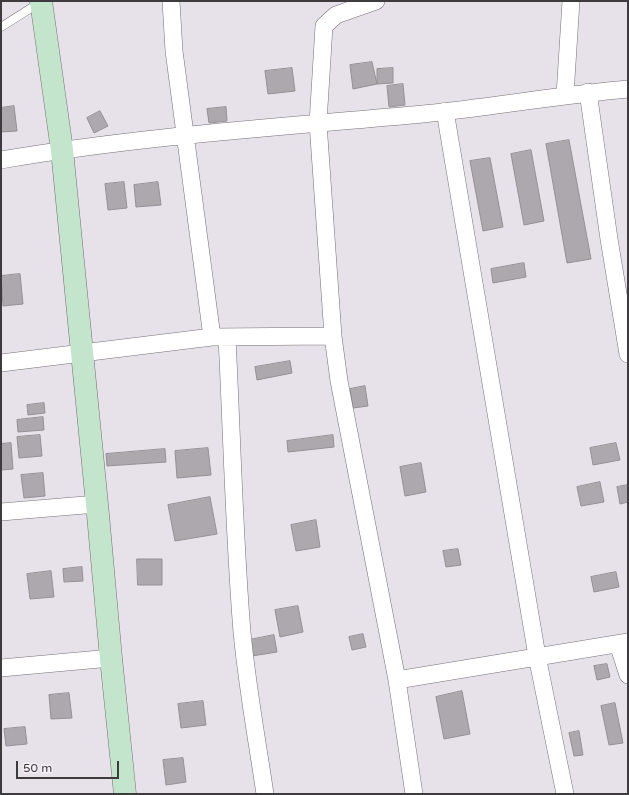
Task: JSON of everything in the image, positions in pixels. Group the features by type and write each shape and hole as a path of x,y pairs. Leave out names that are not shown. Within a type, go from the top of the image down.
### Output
{"street":[{"path":"41,1 62,150 111,658 126,794"},
{"path":"171,1 174,51 186,136 219,338 232,435 234,527 242,634 265,794"},
{"path":"376,1 336,15 324,26 318,124 333,336 339,381 397,680 414,794"},
{"path":"565,95 571,1"},
{"path":"1,160 62,150 186,136 445,112 588,92 628,89"},
{"path":"588,92 608,239 628,354"},
{"path":"445,112 537,656 565,794"},
{"path":"1,363 219,338 333,336"},
{"path":"1,512 97,504"},
{"path":"397,680 623,643 628,675"},
{"path":"1,668 111,658"}],"lane":[{"path":"1,27 41,1"}],"building":[{"path":"372,62 377,84 353,89 350,65"},
{"path":"292,68 295,91 268,94 265,71"},
{"path":"393,68 393,83 377,84 377,69"},
{"path":"403,84 405,105 389,107 387,86"},
{"path":"14,106 17,131 1,132 1,108"},
{"path":"226,107 227,121 209,123 207,109"},
{"path":"100,111 108,126 94,133 87,118"},
{"path":"569,140 591,259 567,263 546,144"},
{"path":"531,150 544,221 524,225 511,154"},
{"path":"490,158 503,227 483,231 470,161"},
{"path":"124,182 127,208 108,210 105,184"},
{"path":"158,182 161,205 136,207 134,185"},
{"path":"524,263 526,277 493,283 491,269"},
{"path":"20,274 23,304 3,306 1,276"},
{"path":"290,361 292,373 257,380 255,367"},
{"path":"365,386 368,406 353,408 350,389"},
{"path":"44,403 45,413 28,415 27,405"},
{"path":"43,417 44,430 18,432 17,420"},
{"path":"40,435 42,456 19,458 17,437"},
{"path":"333,435 334,447 288,452 287,441"},
{"path":"11,443 13,469 1,470 1,444"},
{"path":"616,443 620,460 593,465 590,448"},
{"path":"208,448 211,475 177,478 175,451"},
{"path":"165,449 166,462 107,466 106,454"},
{"path":"421,463 426,492 405,496 400,467"},
{"path":"43,473 45,496 24,498 21,475"},
{"path":"600,482 604,502 581,506 577,487"},
{"path":"628,485 628,502 620,504 617,487"},
{"path":"210,497 217,534 175,541 168,505"},
{"path":"316,520 320,547 296,551 291,525"},
{"path":"458,549 461,565 446,567 443,551"},
{"path":"137,559 162,559 162,585 138,585"},
{"path":"82,567 83,581 64,582 63,569"},
{"path":"51,571 54,597 30,599 27,574"},
{"path":"616,572 619,587 594,592 591,577"},
{"path":"298,606 303,632 280,637 275,610"},
{"path":"363,634 366,647 352,650 349,637"},
{"path":"274,635 277,652 252,656 249,640"},
{"path":"607,664 610,677 597,680 594,666"},
{"path":"462,691 470,734 444,739 436,697"},
{"path":"69,693 72,718 51,719 49,695"},
{"path":"203,701 206,725 181,728 178,704"},
{"path":"615,703 623,743 609,745 601,706"},
{"path":"25,727 27,744 6,746 4,729"},
{"path":"579,731 583,755 574,756 569,733"},
{"path":"183,758 186,782 166,785 163,760"}]}
